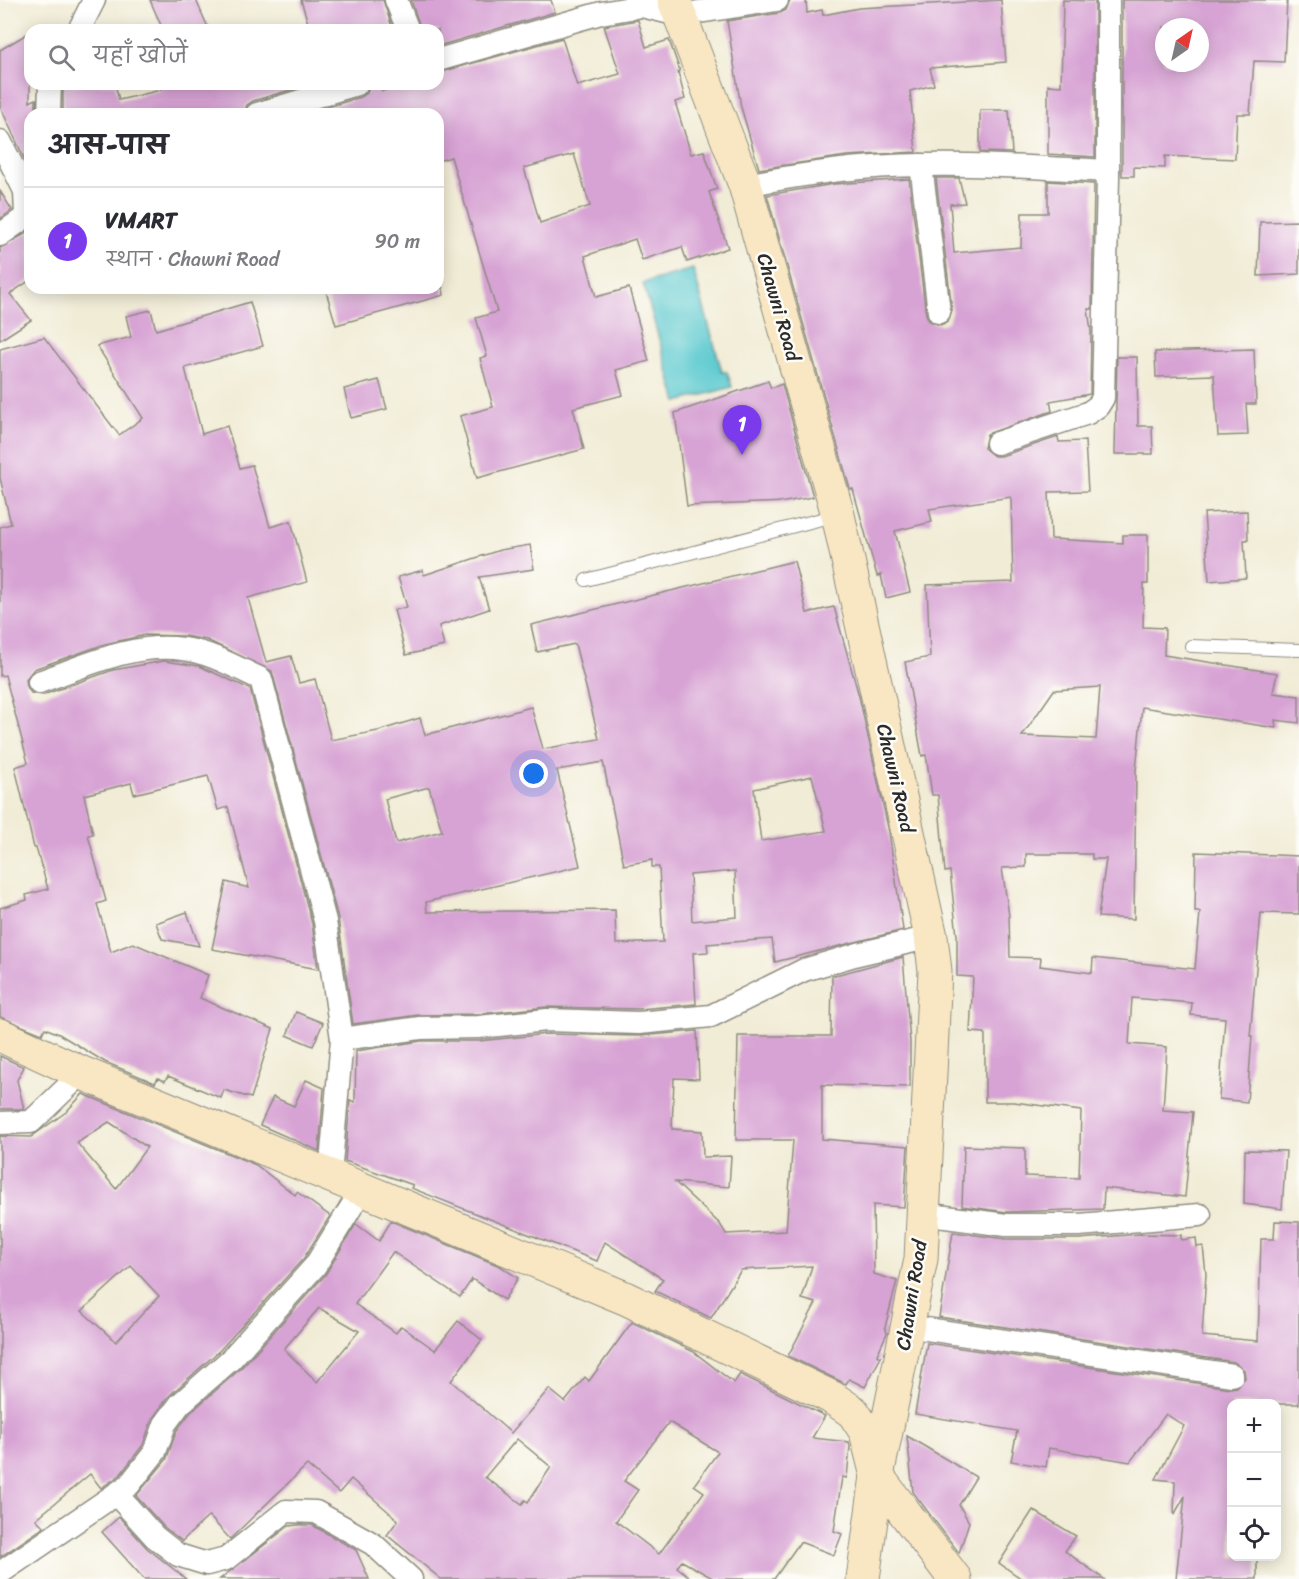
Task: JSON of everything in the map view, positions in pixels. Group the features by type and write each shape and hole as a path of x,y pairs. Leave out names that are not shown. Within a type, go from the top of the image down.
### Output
{"street":[{"path":"81,24 94,0"},
{"path":"396,0 406,24"},
{"path":"444,58 601,13 642,6 676,8 777,0"},
{"path":"997,443 1088,413 1098,406 1103,398 1108,171 1108,0"},
{"name":"Chawni Road","path":"676,8 744,185 838,514 931,937 935,971 921,1259 877,1476 863,1579"},
{"path":"49,108 50,90"},
{"path":"277,108 337,90"},
{"path":"0,141 24,189"},
{"path":"744,185 861,168 921,165 983,165 1108,171"},
{"path":"921,165 939,312"},
{"path":"0,235 24,218"},
{"path":"39,682 128,651 183,649 226,662 261,679 325,921 342,1039 330,1175"},
{"path":"342,1039 420,1029 479,1027 547,1020 639,1023 711,1016 804,970 858,954 931,937"},
{"path":"0,1035 82,1073 625,1298 831,1397 853,1412 866,1432 877,1476 954,1578"},
{"path":"0,1123 31,1122 82,1073"},
{"path":"0,1573 129,1485 154,1452 165,1424 180,1404 230,1360 315,1266 363,1188"},
{"path":"923,1214 1006,1225 1078,1225 1200,1215"},
{"path":"907,1326 1232,1376"},
{"path":"116,1494 155,1537 178,1555 207,1564 226,1559 286,1511 316,1512 373,1544 411,1579"}],"lane":[{"path":"586,580 838,514"},
{"path":"1191,646 1299,650"}],"water":[{"path":"693,269 722,372 727,372 732,387 677,402 643,283"}],"building":[{"path":"150,0 196,0 206,24 160,24"},
{"path":"301,0 383,0 391,24 308,24"},
{"path":"411,0 551,0 555,12 444,44 444,24 419,24"},
{"path":"790,0 806,0 807,13 822,10 823,15 859,8 1001,0 1006,62 930,68 934,85 910,91 916,152 846,156 759,169 741,107 727,21 780,13 786,10"},
{"path":"1063,0 1095,1 1095,157 1048,154 1048,85 1061,86"},
{"path":"1122,0 1287,0 1284,62 1254,61 1250,114 1237,114 1235,159 1165,156 1165,168 1134,167 1134,176 1122,176"},
{"path":"638,20 646,47 669,40 680,71 678,72 685,99 675,102 691,154 704,151 717,189 709,192 728,248 687,262 682,247 642,260 635,239 585,256 596,297 629,288 649,361 616,370 623,395 573,408 584,449 477,478 460,416 493,407 480,358 487,356 476,318 497,312 451,157 444,159 444,108 324,108 361,97 368,90 444,90 444,71 562,38 577,86 620,74 604,26","holes":["574,154 590,206 540,223 524,168"]},
{"path":"24,36 24,90 30,90 30,102 36,99 36,108 24,108 24,158 0,106 0,50"},
{"path":"63,90 116,90 119,100 161,90 290,90 253,101 246,108 63,108"},
{"path":"980,110 1009,110 1012,153 980,152"},
{"path":"936,178 959,178 965,203 950,204 954,253 1021,247 1022,213 1048,213 1048,181 1094,184 1092,309 1088,309 1091,331 1090,394 1050,401 1052,411 987,434 984,448 994,456 1001,456 1058,437 1059,442 1085,441 1088,491 1049,492 1051,539 1123,543 1123,535 1148,535 1148,584 1144,584 1143,627 1165,628 1164,655 1277,673 1273,693 1299,696 1299,723 1275,720 1276,728 1142,707 1136,771 1134,919 1098,917 1106,859 1092,859 1092,854 1026,854 1026,867 1002,868 1009,916 1010,957 1041,958 1040,966 1092,973 1093,958 1195,969 1200,912 1195,912 1196,852 1299,856 1299,914 1261,913 1250,1036 1252,1036 1247,1102 1219,1099 1225,1018 1191,1015 1192,1003 1132,998 1129,1044 1167,1047 1163,1110 1193,1112 1185,1197 1104,1188 1103,1209 1007,1212 962,1206 964,1146 1025,1148 1025,1176 1079,1178 1081,1111 1014,1102 985,1102 985,1033 970,1032 973,977 957,976 957,936 950,871 945,872 938,795 932,795 926,755 922,756 905,662 930,657 927,585 1013,582 1011,497 929,509 932,522 895,531 910,592 886,598 881,575 877,576 853,489 850,489 767,195 834,184 909,179 926,314 929,321 940,325 948,322 952,310","holes":["1100,687 1096,739 1022,736 1054,690"]},
{"path":"0,191 12,210 0,219"},
{"path":"1299,221 1299,274 1258,276 1260,222"},
{"path":"24,234 24,284 10,294 31,320 0,340 0,248"},
{"path":"327,294 444,294 444,295 336,325"},
{"path":"250,302 263,346 185,368 202,434 227,426 240,468 252,465 270,527 291,521 307,582 248,598 266,662 291,656 299,683 315,679 331,740 378,731 420,718 425,735 531,707 543,749 599,739 575,644 537,652 531,625 794,561 807,613 834,607 859,696 889,832 903,930 775,962 772,939 707,944 708,952 693,953 696,1004 639,1009 546,1007 478,1014 418,1015 353,1024 338,918 272,671 207,640 184,636 145,635 105,644 34,669 26,679 27,687 31,693 43,695 113,670 164,661 199,666 250,689 312,924 318,969 212,949 226,882 249,888 228,807 218,810 208,776 134,794 131,783 84,795 93,834 88,835 106,901 97,904 111,952 133,943 208,975 200,998 273,1029 251,1098 224,1090 221,1098 168,1076 165,1081 158,1078 155,1083 105,1062 45,1028 42,1034 0,1017 0,908 27,900 26,895 48,889 36,848 34,848 15,767 28,763 5,675 0,676 0,527 11,524 0,478 0,349 44,337 119,435 143,418 97,346 131,337 126,316 151,310 156,330","holes":["603,762 624,865 652,860 652,867 659,867 663,942 616,944 615,910 427,912 426,902 580,866 557,770","812,776 826,831 761,841 754,789","429,787 442,831 396,843 385,799","735,871 737,917 692,921 690,875"]},
{"path":"1254,349 1256,404 1246,404 1248,435 1218,436 1214,375 1156,377 1155,352"},
{"path":"1117,357 1137,357 1138,426 1152,426 1153,454 1115,454"},
{"path":"379,380 387,409 351,418 344,389"},
{"path":"768,381 771,388 782,384 813,497 785,502 687,506 675,413"},
{"path":"1247,511 1248,540 1244,540 1246,578 1209,581 1204,513"},
{"path":"530,545 534,569 479,577 489,609 439,626 444,646 406,655 394,610 407,607 398,577 423,570 424,575 500,550"},
{"path":"187,912 199,946 162,939 156,923"},
{"path":"903,957 910,1042 910,1087 822,1085 822,1139 908,1146 904,1207 873,1205 874,1274 897,1281 885,1327 887,1333 877,1355 881,1357 865,1387 849,1379 846,1384 788,1356 816,1303 802,1299 812,1266 741,1270 711,1318 655,1291 663,1279 605,1242 597,1261 411,1188 413,1185 345,1161 350,1100 355,1102 356,1051 421,1041 479,1041 547,1034 639,1036 697,1031 699,1079 674,1078 672,1129 702,1131 703,1157 731,1156 729,1187 675,1182 720,1224 726,1234 786,1231 793,1140 736,1140 738,1036 831,1036 832,976"},
{"path":"296,1012 323,1023 313,1046 287,1035"},
{"path":"0,1056 24,1067 17,1080 24,1109 0,1109"},
{"path":"306,1080 324,1088 319,1151 260,1125 273,1097 294,1106"},
{"path":"83,1094 256,1165 295,1195 297,1192 330,1216 304,1258 220,1350 169,1396 152,1419 143,1445 120,1475 101,1488 90,1474 36,1519 44,1527 0,1557 0,1136 31,1137 66,1112","holes":["109,1122 147,1147 116,1189 77,1143","131,1266 159,1296 116,1342 82,1311"]},
{"path":"1245,1150 1286,1151 1282,1209 1244,1204"},
{"path":"391,1221 500,1266 518,1278 504,1300 472,1279 460,1297 393,1252 355,1304 396,1333 401,1326 435,1350 458,1321 482,1340 451,1381 511,1433 549,1389 565,1402 585,1377 589,1381 632,1322 694,1352 734,1383 740,1374 825,1416 812,1438 849,1442 850,1446 847,1478 842,1477 834,1531 842,1534 834,1555 800,1542 774,1579 714,1579 682,1561 677,1567 692,1579 441,1579 387,1535 398,1520 351,1479 339,1493 307,1465 230,1539 209,1516 182,1541 164,1527 136,1496 166,1460 177,1430 190,1413 240,1369 325,1275 356,1224 379,1241","holes":["319,1308 359,1331 317,1382 284,1349","669,1422 718,1452 694,1485 704,1492 659,1554 616,1521 638,1490 624,1481","517,1439 551,1467 528,1502 525,1500 522,1504 485,1477"]},
{"path":"1275,1221 1299,1222 1299,1404 1281,1404 1281,1399 1227,1399 1227,1561 1257,1561 1257,1579 1176,1579 1185,1496 1174,1515 1175,1481 1156,1479 1184,1426 1166,1414 1130,1462 1049,1448 1046,1467 1011,1461 1017,1431 915,1414 927,1343 1230,1388 1237,1387 1245,1378 1244,1370 1234,1362 939,1317 953,1232 1006,1239 1079,1239 1140,1234 1181,1235 1181,1240 1196,1238 1197,1247 1203,1246 1206,1274 1202,1336 1258,1341 1261,1239 1274,1239"},
{"path":"907,1436 976,1477 959,1505 969,1522 959,1553 913,1492"},
{"path":"1033,1510 1076,1536 1065,1551 1104,1579 1022,1579 999,1563"},
{"path":"119,1517 147,1548 186,1579 144,1579 102,1532"},
{"path":"312,1525 356,1550 369,1579 220,1579 289,1526"}],"place":[{"name":"VMART","path":"742,455"}]}
